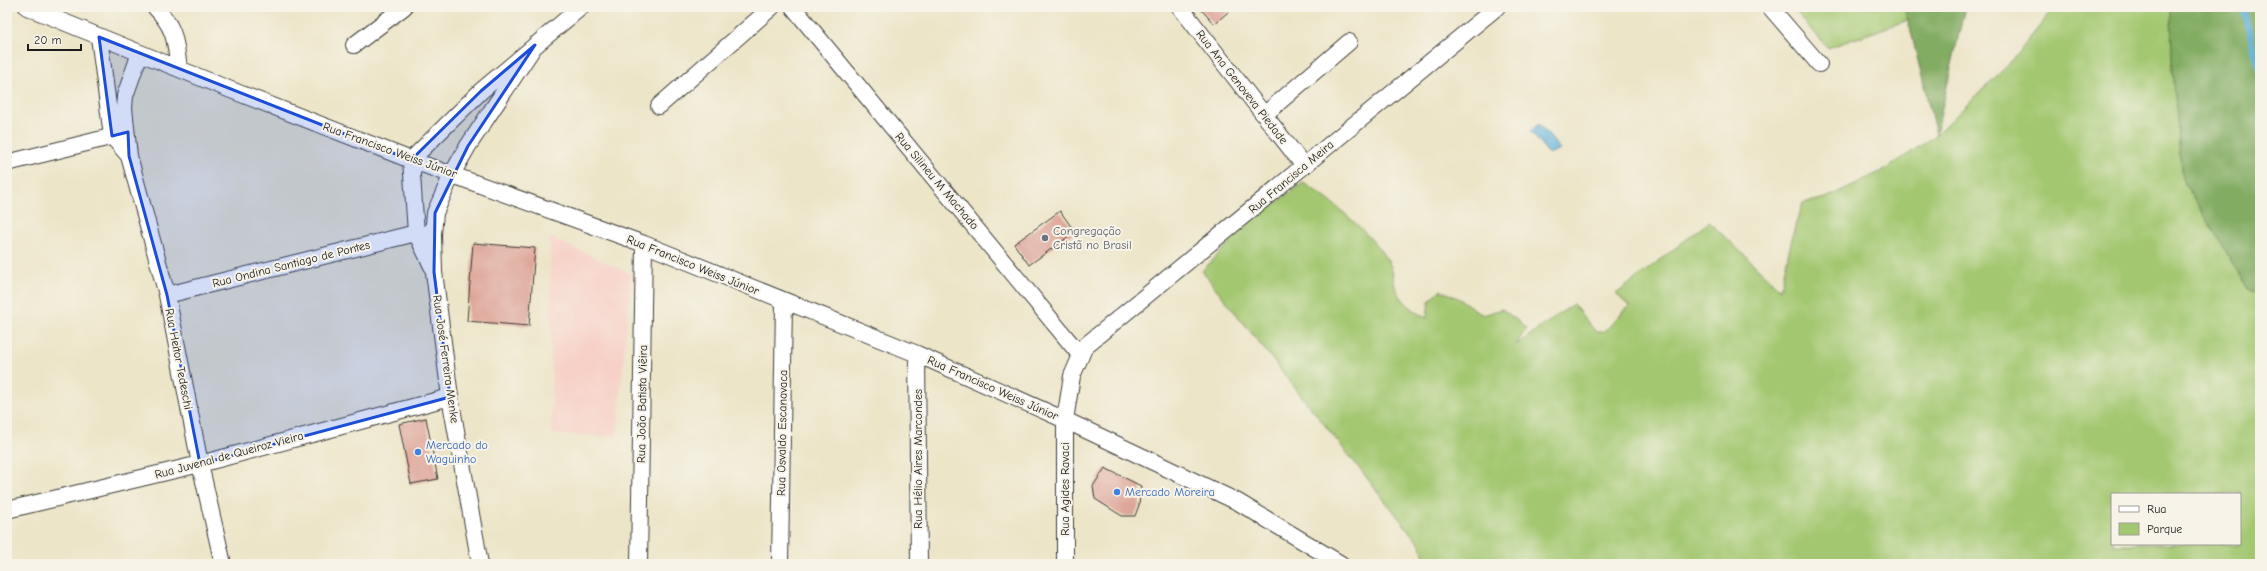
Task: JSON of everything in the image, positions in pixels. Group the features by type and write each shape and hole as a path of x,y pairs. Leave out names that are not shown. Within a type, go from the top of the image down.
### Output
{"street":[{"path":"155,7 165,17 174,33 179,68"},
{"path":"354,45 402,7"},
{"path":"411,160 481,91 581,7"},
{"path":"659,106 772,7"},
{"name":"Rua Silineu M Machado","path":"793,7 1083,351"},
{"name":"Rua Ana Genoveva Piedade","path":"1180,7 1304,166"},
{"name":"Rua Francisca Meira","path":"1083,351 1497,7"},
{"path":"1770,7 1819,64"},
{"name":"Rua Francisco Weiss Júnior","path":"36,8 99,37 411,160 644,244 784,302 917,354 1065,420 1238,502 1341,564"},
{"path":"99,37 112,136"},
{"path":"1264,115 1349,42"},
{"name":"Rua José Ferreira Menke","path":"480,564 450,397 434,272 433,234 438,204 452,174 468,146 535,45"},
{"name":"Rua Heitor Tedeschi","path":"140,53 125,92 124,108 128,132 129,156 167,295 200,464 223,564"},
{"path":"7,163 128,132"},
{"name":"Rua Heitor Tedeschi","path":"112,136 129,156"},
{"name":"Rua José Ferreira Menke","path":"411,160 416,233 434,272"},
{"name":"Rua Ondina Santiago de Pontes","path":"167,295 416,233 433,234"},
{"name":"Rua João Batista Viêira","path":"639,564 644,244"},
{"name":"Rua Osvaldo Escanavaca","path":"780,564 784,302"},
{"name":"Rua Agides Ravaci","path":"1065,564 1065,420 1072,376 1083,351"},
{"name":"Rua Hélio Aires Marcondes","path":"917,354 918,564"},
{"name":"Rua Juvenal de Queiroz Vieira","path":"7,510 200,464 450,397"}],"highlighted area":[{"path":"99,37 411,160 481,91 535,45 468,146 435,213 434,272 450,397 200,464 167,295 129,156 128,132 112,136"}],"shaded area":[{"path":"550,237 631,274 617,437 552,434"}],"green space":[{"path":"1792,7 1904,7 1908,20 1828,48"},
{"path":"1904,7 1965,7 1936,135 1908,20"},
{"path":"2055,7 2171,7 2172,58 2182,179 2250,291 2260,297 2260,564 1426,564 1421,546 1202,271 1249,223 1303,183 1326,198 1363,231 1383,254 1390,265 1395,286 1401,297 1412,309 1427,318 1429,301 1440,290 1458,298 1483,315 1502,309 1527,328 1516,345 1573,304 1596,332 1604,332 1629,306 1616,294 1709,222 1780,289 1795,226 1803,203 1826,198 1888,168 1936,135 2008,65"},
{"path":"2171,7 2260,7 2260,297 2250,291 2182,179 2172,58"}],"water":[{"path":"1539,124 1560,149 1549,154 1530,131"}],"building":[{"path":"1199,7 1234,7 1214,24"},
{"name":"Congregação Cristã no Brasil","path":"1060,211 1075,232 1029,265 1014,244"},
{"path":"473,243 535,248 529,326 467,321"},
{"name":"Mercado do Waguinho","path":"426,418 438,479 411,484 399,424"},
{"name":"Mercado Moreira","path":"1105,468 1141,486 1139,505 1135,516 1122,516 1095,499 1093,486"}],"waterway":[{"path":"2243,7 2260,74"}],"place":[{"name":"Congregação Cristã no Brasil","path":"1045,238"},
{"name":"Mercado do Waguinho","path":"418,452"},
{"name":"Mercado Moreira","path":"1117,492"}]}
